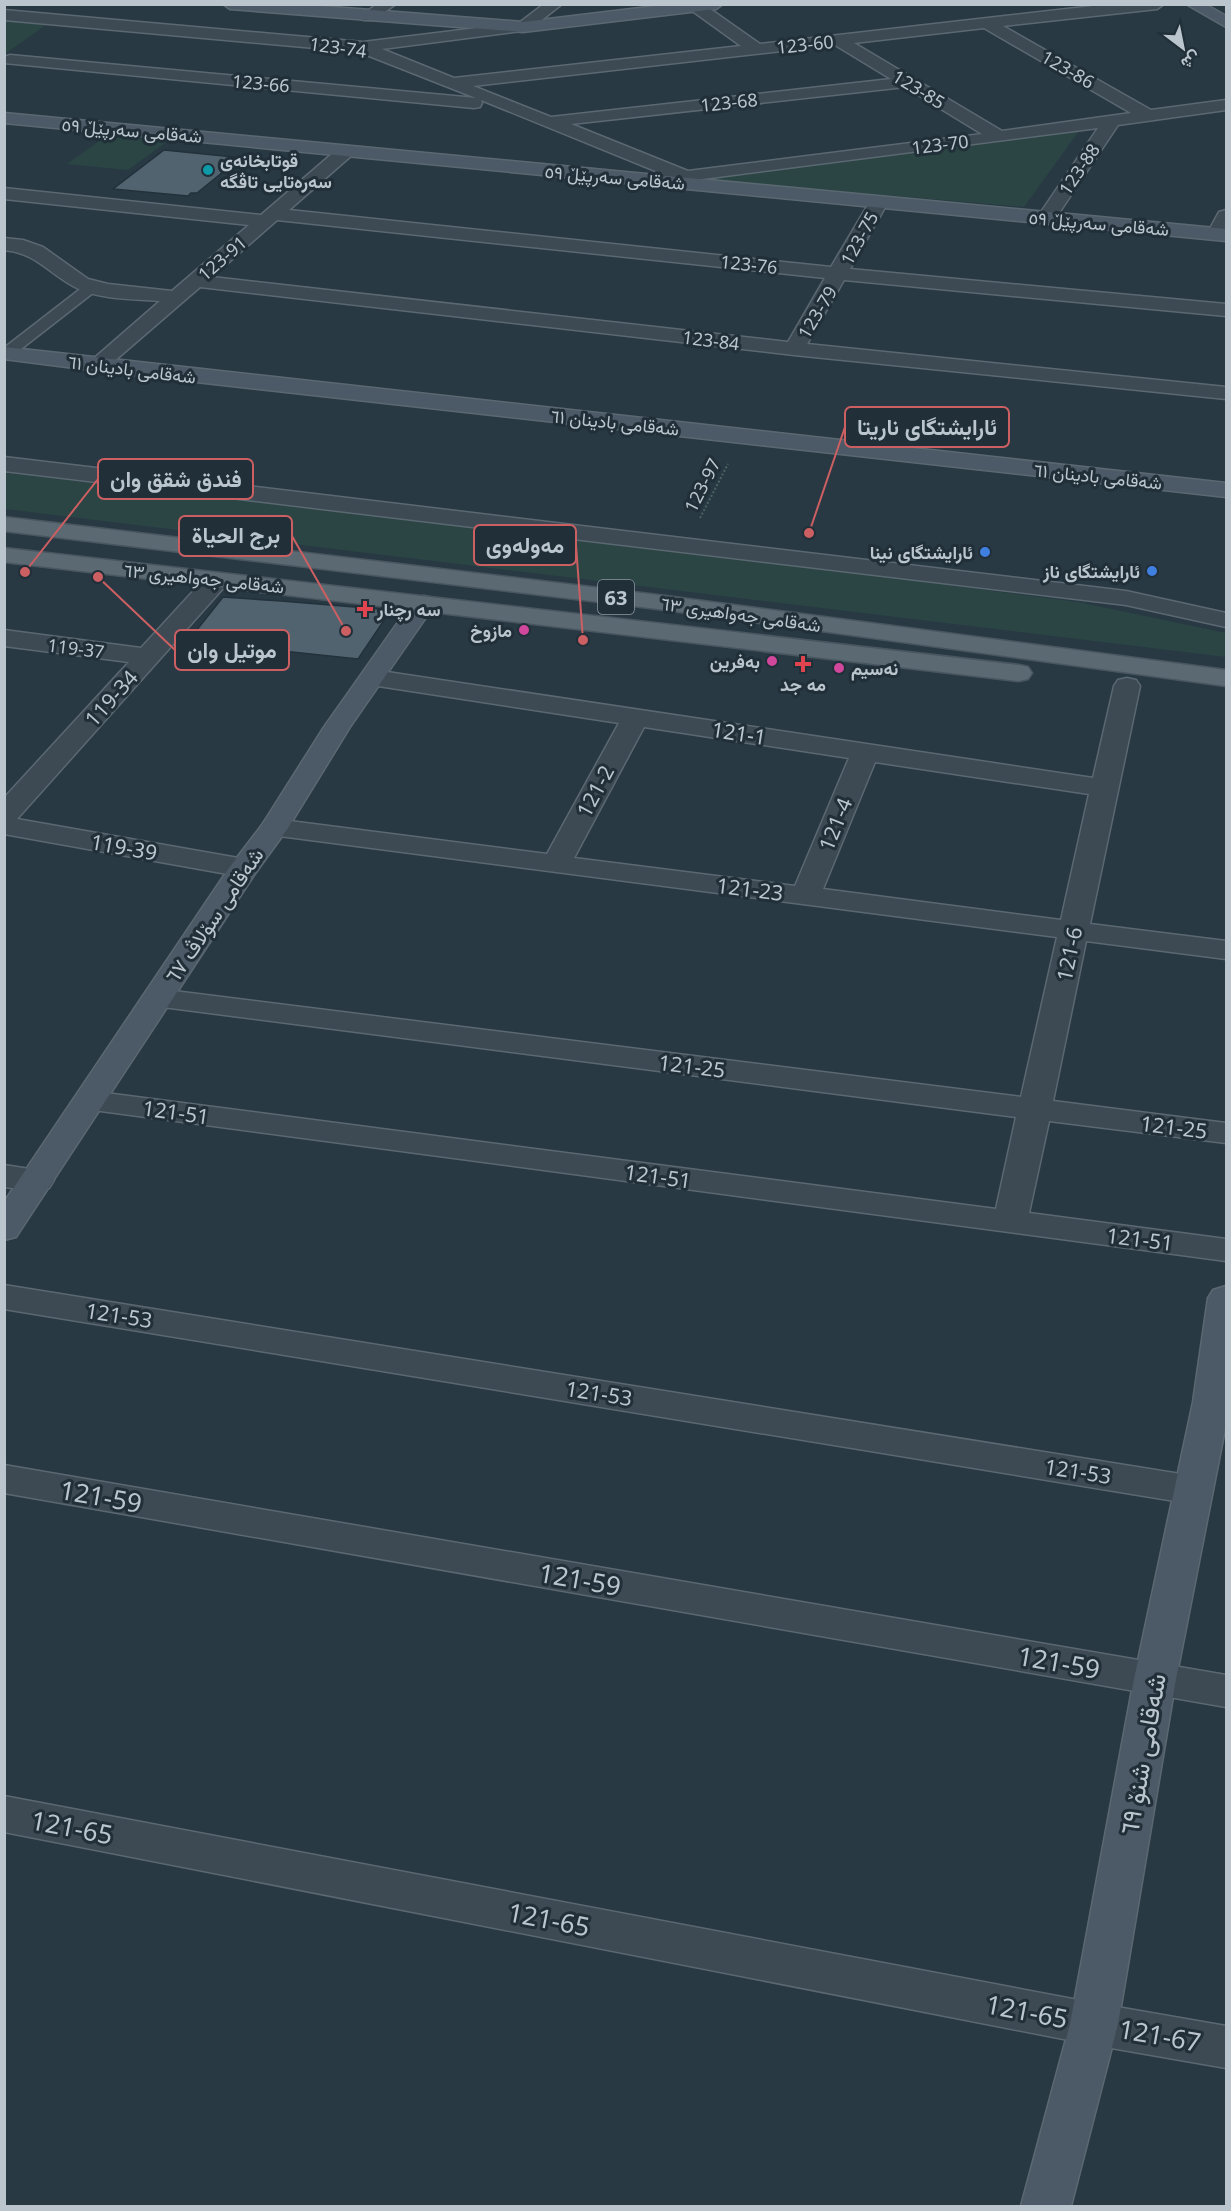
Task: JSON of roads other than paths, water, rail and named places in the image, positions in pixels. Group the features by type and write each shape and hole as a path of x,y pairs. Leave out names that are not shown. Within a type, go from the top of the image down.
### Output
{"main road":[{"name":"شەقامی جەواهیری ٦٣","path":"4,524 658,602 1227,678"},
{"name":"شەقامی جەواهیری ٦٣","path":"4,555 1227,698"}],"street":[{"path":"9,15 30,4"},
{"path":"230,4 368,17 523,27 555,4"},
{"path":"368,17 389,4"},
{"path":"362,47 716,4"},
{"name":"123-60","path":"453,83 1157,4"},
{"path":"1193,4 1227,22"},
{"path":"696,7 758,50"},
{"name":"123-74","path":"9,15 362,47 685,176"},
{"path":"49,34 69,21"},
{"name":"123-86","path":"987,23 1148,116"},
{"name":"123-85","path":"840,41 999,137"},
{"path":"7,62 30,47"},
{"name":"123-66","path":"7,62 512,106"},
{"name":"123-68","path":"551,122 908,82"},
{"name":"123-70","path":"653,180 999,137 1227,105"},
{"name":"شەقامی سەرپێڵ ٥٩","path":"4,118 1221,234"},
{"name":"123-88","path":"1046,218 1112,121"},
{"name":"123-91","path":"98,365 346,151"},
{"name":"123-76","path":"4,193 1227,310"},
{"name":"123-75","path":"839,274 879,202"},
{"path":"1221,234 1227,216"},
{"path":"4,244 36,251 81,283 107,291 176,297"},
{"name":"123-79","path":"794,350 839,274"},
{"name":"123-84","path":"196,281 794,350 1227,393"},
{"name":"شەقامی بادینان ٦١","path":"6,353 1227,490"},
{"path":"4,464 1126,598 1227,620"},
{"name":"119-34","path":"4,816 217,580"},
{"name":"شەقامی سۆلاڤ ٦٧","path":"4,1229 21,1178 90,1101 244,868 274,828 337,728 374,678 424,603"},
{"name":"119-37","path":"4,638 148,657"},
{"name":"121-1","path":"374,678 1105,788"},
{"name":"121-6","path":"1010,1222 1127,686"},
{"name":"121-2","path":"556,864 635,718"},
{"name":"121-4","path":"805,896 865,752"},
{"name":"119-39","path":"4,825 244,868"},
{"name":"121-23","path":"274,828 1227,950"},
{"name":"121-25","path":"158,998 1227,1133"},
{"name":"121-51","path":"90,1101 1227,1250"},
{"name":"121-53","path":"4,1297 1193,1490"},
{"name":"شەقامی شنۆ ٦٩","path":"1046,2206 1094,2024 1155,1679 1193,1490 1219,1403 1227,1298"},
{"name":"121-59","path":"4,1479 1227,1691"},
{"name":"121-65","path":"4,1814 1094,2024"},
{"name":"121-67","path":"1094,2024 1227,2047"}],"lane":[{"path":"6,353 93,286"}],"place":[{"name":"قوتابخانەی سەرەتایی تاڤگە","path":"208,170"},
{"name":"ئارایشتگای ناریتا","path":"809,533"},
{"name":"ئارایشتگای نینا","path":"985,552"},
{"name":"ئارایشتگای ناز","path":"1152,571"},
{"name":"فندق شقق وان","path":"25,572"},
{"name":"موتيل وان","path":"98,577"},
{"name":"سه رچنار","path":"365,609"},
{"name":"مازوخ","path":"524,630"},
{"name":"برج الحياة","path":"346,631"},
{"name":"مەولەوی","path":"583,640"},
{"name":"بەفرین","path":"772,661"},
{"name":"مه جد","path":"803,664"},
{"name":"نەسیم","path":"839,668"}]}
